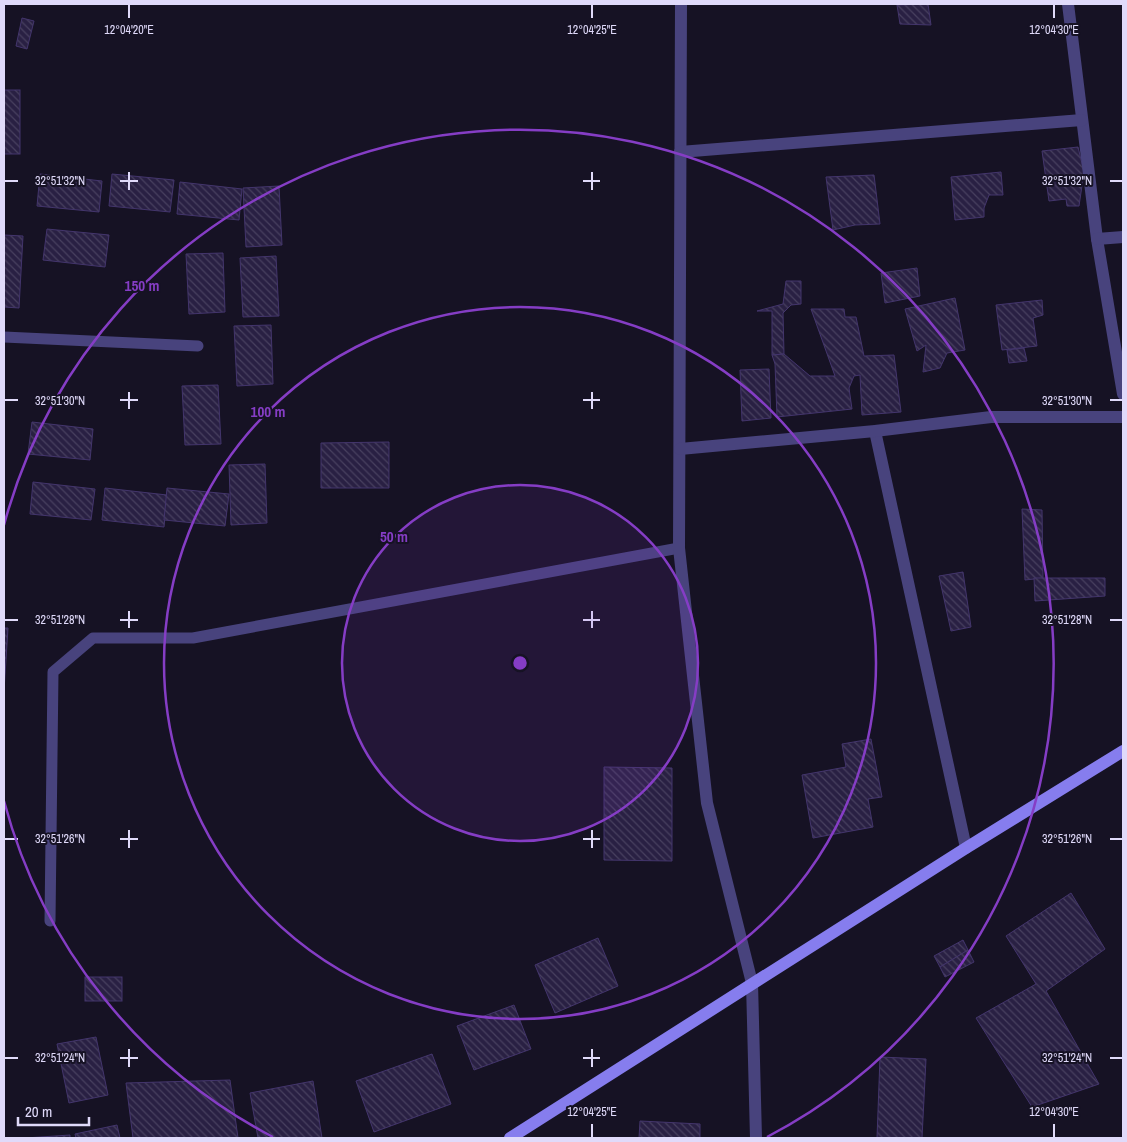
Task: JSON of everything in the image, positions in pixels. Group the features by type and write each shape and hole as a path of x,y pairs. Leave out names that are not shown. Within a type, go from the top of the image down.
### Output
{"street":[{"path":"681,4 680,548 707,803 752,983 756,1138"},
{"path":"1068,4 1097,239 1123,394"},
{"path":"680,152 1082,120"},
{"path":"1097,239 1123,236"},
{"path":"680,449 875,431 991,417 1123,417"},
{"path":"875,431 966,848"},
{"path":"510,1138 752,983 1123,750"}],"lane":[{"path":"4,337 198,346"},
{"path":"50,921 53,672 93,638 193,638 680,548"}],"building":[{"path":"928,4 931,25 900,24 897,5"},
{"path":"22,18 34,21 27,49 16,46"},
{"path":"4,90 20,90 20,154 4,154"},
{"path":"1078,147 1084,172 1079,206 1067,206 1066,199 1049,201 1042,151"},
{"path":"1001,172 1003,195 989,195 984,208 984,217 955,220 951,177"},
{"path":"40,174 102,181 99,212 37,206"},
{"path":"112,174 174,180 170,212 109,206"},
{"path":"874,175 880,224 855,225 833,230 826,177"},
{"path":"180,182 242,189 239,220 177,214"},
{"path":"279,186 282,245 246,247 243,188"},
{"path":"47,229 109,235 105,267 43,260"},
{"path":"4,235 23,236 19,308 4,307"},
{"path":"223,253 225,312 189,314 186,254"},
{"path":"276,256 279,316 243,317 240,258"},
{"path":"917,268 920,296 885,303 881,273"},
{"path":"786,281 801,281 801,304 791,305 783,313 784,354 772,355 772,311 757,311 783,304"},
{"path":"955,298 965,350 947,353 940,368 923,372 926,345 917,351 905,309"},
{"path":"1042,300 1043,315 1033,318 1037,346 1002,350 996,305"},
{"path":"811,309 844,309 845,317 856,317 864,356 894,355 901,412 862,415 860,375 854,376 849,388 852,409 777,417 775,364 772,355 784,354 810,376 835,376"},
{"path":"271,325 273,384 237,386 234,326"},
{"path":"1024,348 1027,361 1009,363 1007,350"},
{"path":"769,369 771,418 742,421 740,370"},
{"path":"218,385 221,444 185,445 182,386"},
{"path":"32,422 93,429 90,460 28,454"},
{"path":"389,442 389,488 321,488 321,443"},
{"path":"265,464 267,523 231,525 229,465"},
{"path":"33,482 95,489 91,520 30,514"},
{"path":"105,488 167,495 164,527 102,520"},
{"path":"167,488 229,494 225,526 164,520"},
{"path":"1022,509 1042,510 1043,578 1025,580"},
{"path":"963,572 971,627 951,631 939,576"},
{"path":"1034,578 1105,578 1105,596 1035,601"},
{"path":"4,628 8,628 4,691"},
{"path":"871,739 882,797 868,799 873,827 813,838 802,775 846,767 842,744"},
{"path":"604,767 672,768 672,861 604,860"},
{"path":"1071,893 1105,949 1046,991 1099,1084 1032,1107 976,1018 1036,984 1006,936"},
{"path":"598,938 618,986 555,1013 535,965"},
{"path":"963,940 968,950 940,967 934,956"},
{"path":"968,950 974,962 945,977 940,967"},
{"path":"85,977 122,977 122,1001 85,1001"},
{"path":"514,1005 531,1049 474,1070 457,1026"},
{"path":"96,1037 108,1095 69,1103 57,1044"},
{"path":"432,1054 451,1104 374,1132 356,1081"},
{"path":"880,1057 926,1059 922,1138 877,1138"},
{"path":"230,1080 238,1138 133,1138 126,1083"},
{"path":"313,1081 322,1138 258,1138 250,1093"},
{"path":"640,1121 700,1124 700,1138 639,1138"},
{"path":"117,1125 120,1138 76,1138 75,1134"},
{"path":"70,1135 70,1138 25,1138"}]}
